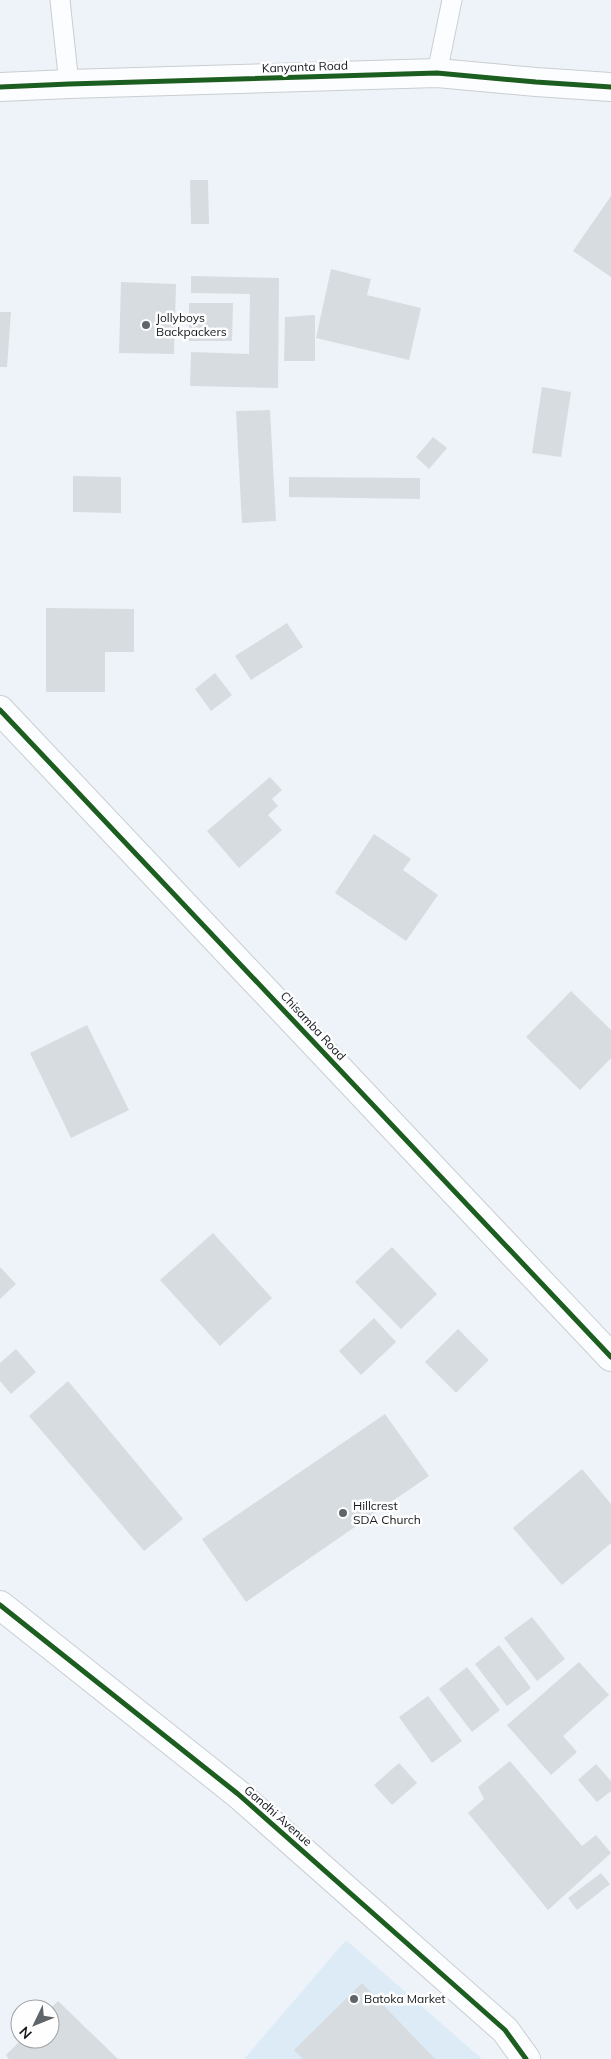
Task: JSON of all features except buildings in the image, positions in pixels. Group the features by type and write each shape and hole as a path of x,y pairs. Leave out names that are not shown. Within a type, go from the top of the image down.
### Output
{"street":[{"name":"Kanyanta Road","path":"0,88 69,84 437,73 611,87"},
{"name":"Chisamba Road","path":"0,710 611,1357"},
{"name":"Gandhi Avenue","path":"0,1605 238,1794 504,2030 526,2059"}],"lane":[{"path":"60,0 69,84"},
{"path":"437,73 452,0"}],"shaded area":[{"name":"Batoka Market","path":"346,1940 482,2059 244,2059"}],"cycle path":[{"path":"0,87 437,73 611,87"},
{"path":"0,710 611,1357"},
{"path":"0,1605 238,1794 505,2030 526,2059"}],"place":[{"name":"Jollyboys Backpackers","path":"146,325"},
{"name":"Hillcrest SDA Church","path":"343,1513"},
{"name":"Batoka Market","path":"354,1999"}]}
